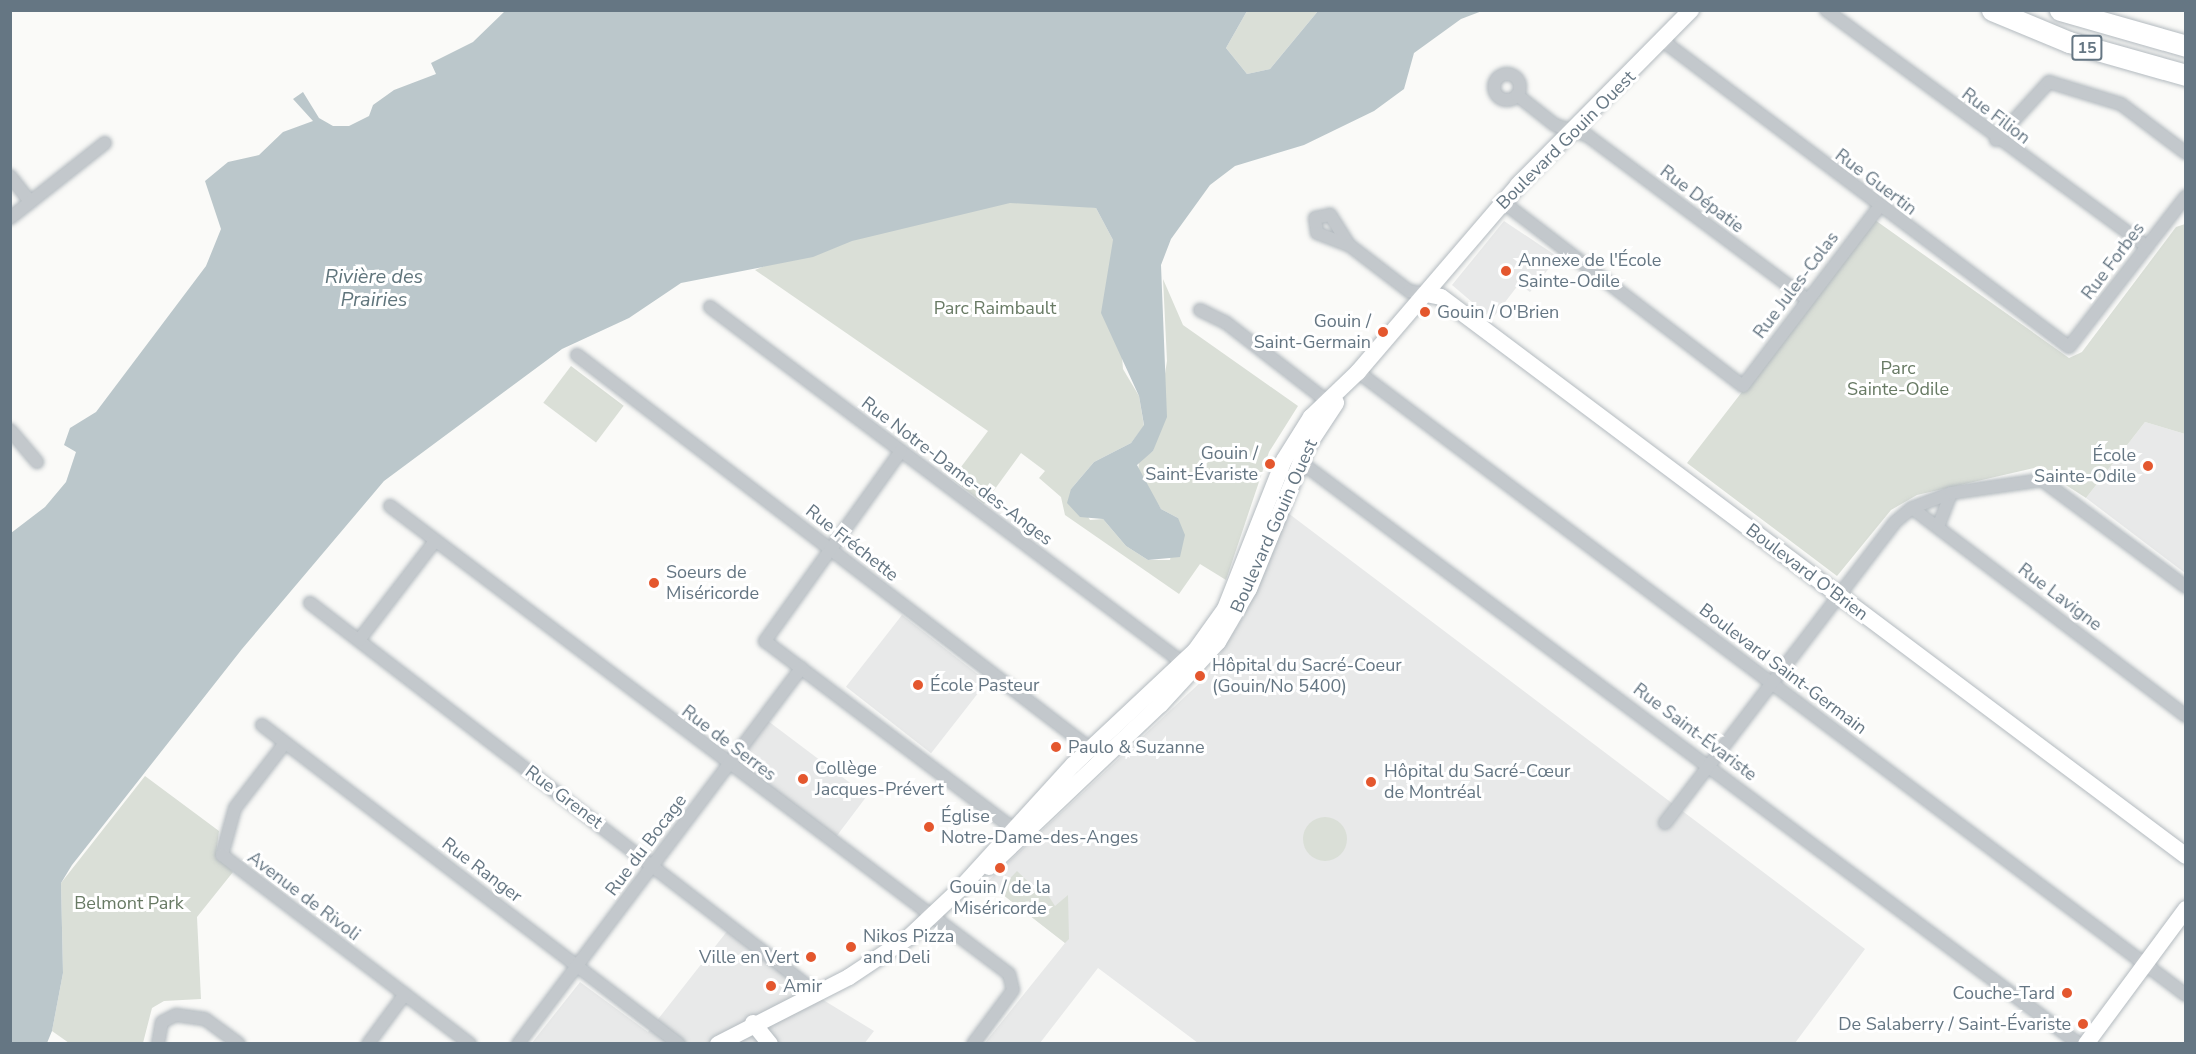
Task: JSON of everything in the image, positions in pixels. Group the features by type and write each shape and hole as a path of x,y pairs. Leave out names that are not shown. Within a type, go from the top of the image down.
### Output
{"highway":[{"name":"15","path":"1992,10 2069,42 2186,75"},
{"name":"15","path":"2060,10 2186,46"}],"street":[{"name":"Boulevard Gouin Ouest","path":"718,1044 753,1023 818,993 883,957 931,918 1097,755 1183,663 1225,609 1294,457 1330,404 1503,202 1691,10"},
{"name":"Rue Filion","path":"1826,10 1996,140 2147,247"},
{"name":"Rue Guertin","path":"1663,41 1879,207 2069,347"},
{"path":"1996,140 2040,86 2049,82 2121,104 2186,153"},
{"name":"Rue Dépatie","path":"1517,95 1555,125 1587,136 1808,300"},
{"path":"12,213 30,202 105,143"},
{"path":"10,176 30,202"},
{"name":"Rue Jules-Colas","path":"1503,202 1743,386 1879,207"},
{"name":"Rue Forbes","path":"2069,347 2183,203"},
{"path":"1349,245 1409,291 1426,294"},
{"name":"Boulevard O'Brien","path":"1426,294 1441,297 2186,856"},
{"name":"Rue Notre-Dame-des-Anges","path":"710,307 1183,663"},
{"path":"1200,309 1226,322 1330,404"},
{"name":"Rue Fréchette","path":"577,355 1097,755"},
{"name":"Boulevard Saint-Germain","path":"1354,377 1773,683 2186,995"},
{"path":"10,430 37,462"},
{"path":"901,451 765,641 1019,833"},
{"name":"Boulevard Gouin Ouest","path":"1097,755 1204,660 1231,623 1294,457"},
{"name":"Rue Saint-Évariste","path":"1294,457 2079,1044"},
{"path":"1665,823 1894,523 1912,508 1951,493 2042,480 2186,587"},
{"path":"1938,527 1951,493"},
{"name":"Rue de Serres","path":"390,506 1015,982 973,1044"},
{"name":"Rue Lavigne","path":"1912,508 2186,716"},
{"path":"358,640 435,541"},
{"name":"Rue Grenet","path":"310,603 818,993"},
{"name":"Rue du Bocage","path":"518,1044 801,668"},
{"name":"Rue Ranger","path":"262,725 679,1044"},
{"name":"Avenue de Rivoli","path":"285,743 233,812 222,855 470,1044"},
{"path":"2085,1044 2186,909"},
{"path":"368,1044 405,994"},
{"path":"158,1044 162,1022 176,1015 205,1019 239,1044"},
{"path":"753,1023 770,1044"}],"shaded area":[{"name":"Annexe de l'École Sainte-Odile","path":"1504,221 1558,257 1530,292 1519,284 1492,319 1452,285"},
{"name":"École Sainte-Odile","path":"2145,422 2185,434 2185,573 2086,498"},
{"name":"Hôpital du Sacré-Cœur de Montréal","path":"1288,513 1865,949 1795,1043 1198,1043 1098,968 1040,1043 984,1044 1065,943 987,882 1205,678 1245,614"},
{"name":"École Pasteur","path":"902,615 987,681 931,753 846,687"},
{"name":"Collège Jacques-Prévert","path":"768,721 867,796 836,837 737,763"},
{"path":"728,930 802,987 874,1031 864,1044 531,1044 580,982 648,1032"}],"green space":[{"path":"1247,11 1318,11 1270,69 1247,74 1226,48"},
{"name":"Parc Raimbault","path":"1009,196 1096,208 1113,240 1123,369 1139,396 1144,426 1131,443 1094,462 1071,489 1090,520 1103,519 1126,546 1148,560 1170,560 1178,518 1161,509 1138,473 1139,461 1153,451 1167,361 1163,279 1183,325 1298,406 1269,452 1226,580 1200,564 1179,594 1065,515 1061,497 1039,478 1045,471 1021,453 984,504 952,479 988,431 755,270 807,248"},
{"name":"Parc Sainte-Odile","path":"1875,220 2069,358 2082,352 2176,227 2185,224 2185,434 2145,422 2086,498 2038,467 1917,495 1891,510 1837,576 1687,463"},
{"path":"571,366 624,406 596,442 543,403"},
{"name":"Belmont Park","path":"145,776 219,831 216,854 233,872 197,917 201,999 164,1001 152,1008 143,1043 69,1043 52,1031 63,973 61,883"},
{"path":"1325,817 1340,824 1347,839 1340,854 1325,861 1310,854 1303,839 1310,824"},
{"path":"1017,871 1040,893 1044,889 1055,906 1068,895 1069,939 1065,943 998,891"}],"water":[{"name":"Rivière des Prairies","path":"506,10 1247,11 1226,48 1247,74 1270,69 1318,11 1482,11 1461,19 1414,53 1404,89 1374,111 1304,145 1235,166 1210,185 1171,239 1161,265 1167,417 1153,451 1137,465 1161,509 1178,518 1185,535 1180,557 1148,560 1126,546 1103,519 1080,517 1067,503 1071,489 1094,462 1131,443 1144,425 1139,396 1101,313 1113,240 1096,208 1010,203 852,241 813,257 681,283 629,318 562,349 384,481 242,649 72,865 61,883 63,973 52,1031 47,1043 11,1043 11,533 45,507 66,482 76,452 64,445 70,428 96,412 206,266 221,229 205,181 228,162 259,155 283,132 313,121 293,99 303,92 319,118 333,126 349,126 369,116 373,105 394,90 436,74 431,63 473,42"}],"place":[{"name":"Annexe de l'École Sainte-Odile","path":"1506,271"},
{"name":"Gouin / O'Brien","path":"1425,312"},
{"name":"Gouin / Saint-Germain","path":"1383,332"},
{"name":"Gouin / Saint-Évariste","path":"1270,464"},
{"name":"École Sainte-Odile","path":"2148,466"},
{"name":"Soeurs de Miséricorde","path":"654,583"},
{"name":"Hôpital du Sacré-Coeur (Gouin/No 5400)","path":"1200,676"},
{"name":"École Pasteur","path":"918,685"},
{"name":"Paulo & Suzanne","path":"1056,747"},
{"name":"Collège Jacques-Prévert","path":"803,779"},
{"name":"Hôpital du Sacré-Cœur de Montréal","path":"1371,782"},
{"name":"Église Notre-Dame-des-Anges","path":"929,827"},
{"name":"Gouin / de la Miséricorde","path":"1000,868"},
{"name":"Nikos Pizza and Deli","path":"851,947"},
{"name":"Ville en Vert","path":"811,957"},
{"name":"Amir","path":"771,986"},
{"name":"Couche-Tard","path":"2067,993"},
{"name":"De Salaberry / Saint-Évariste","path":"2083,1024"}]}
